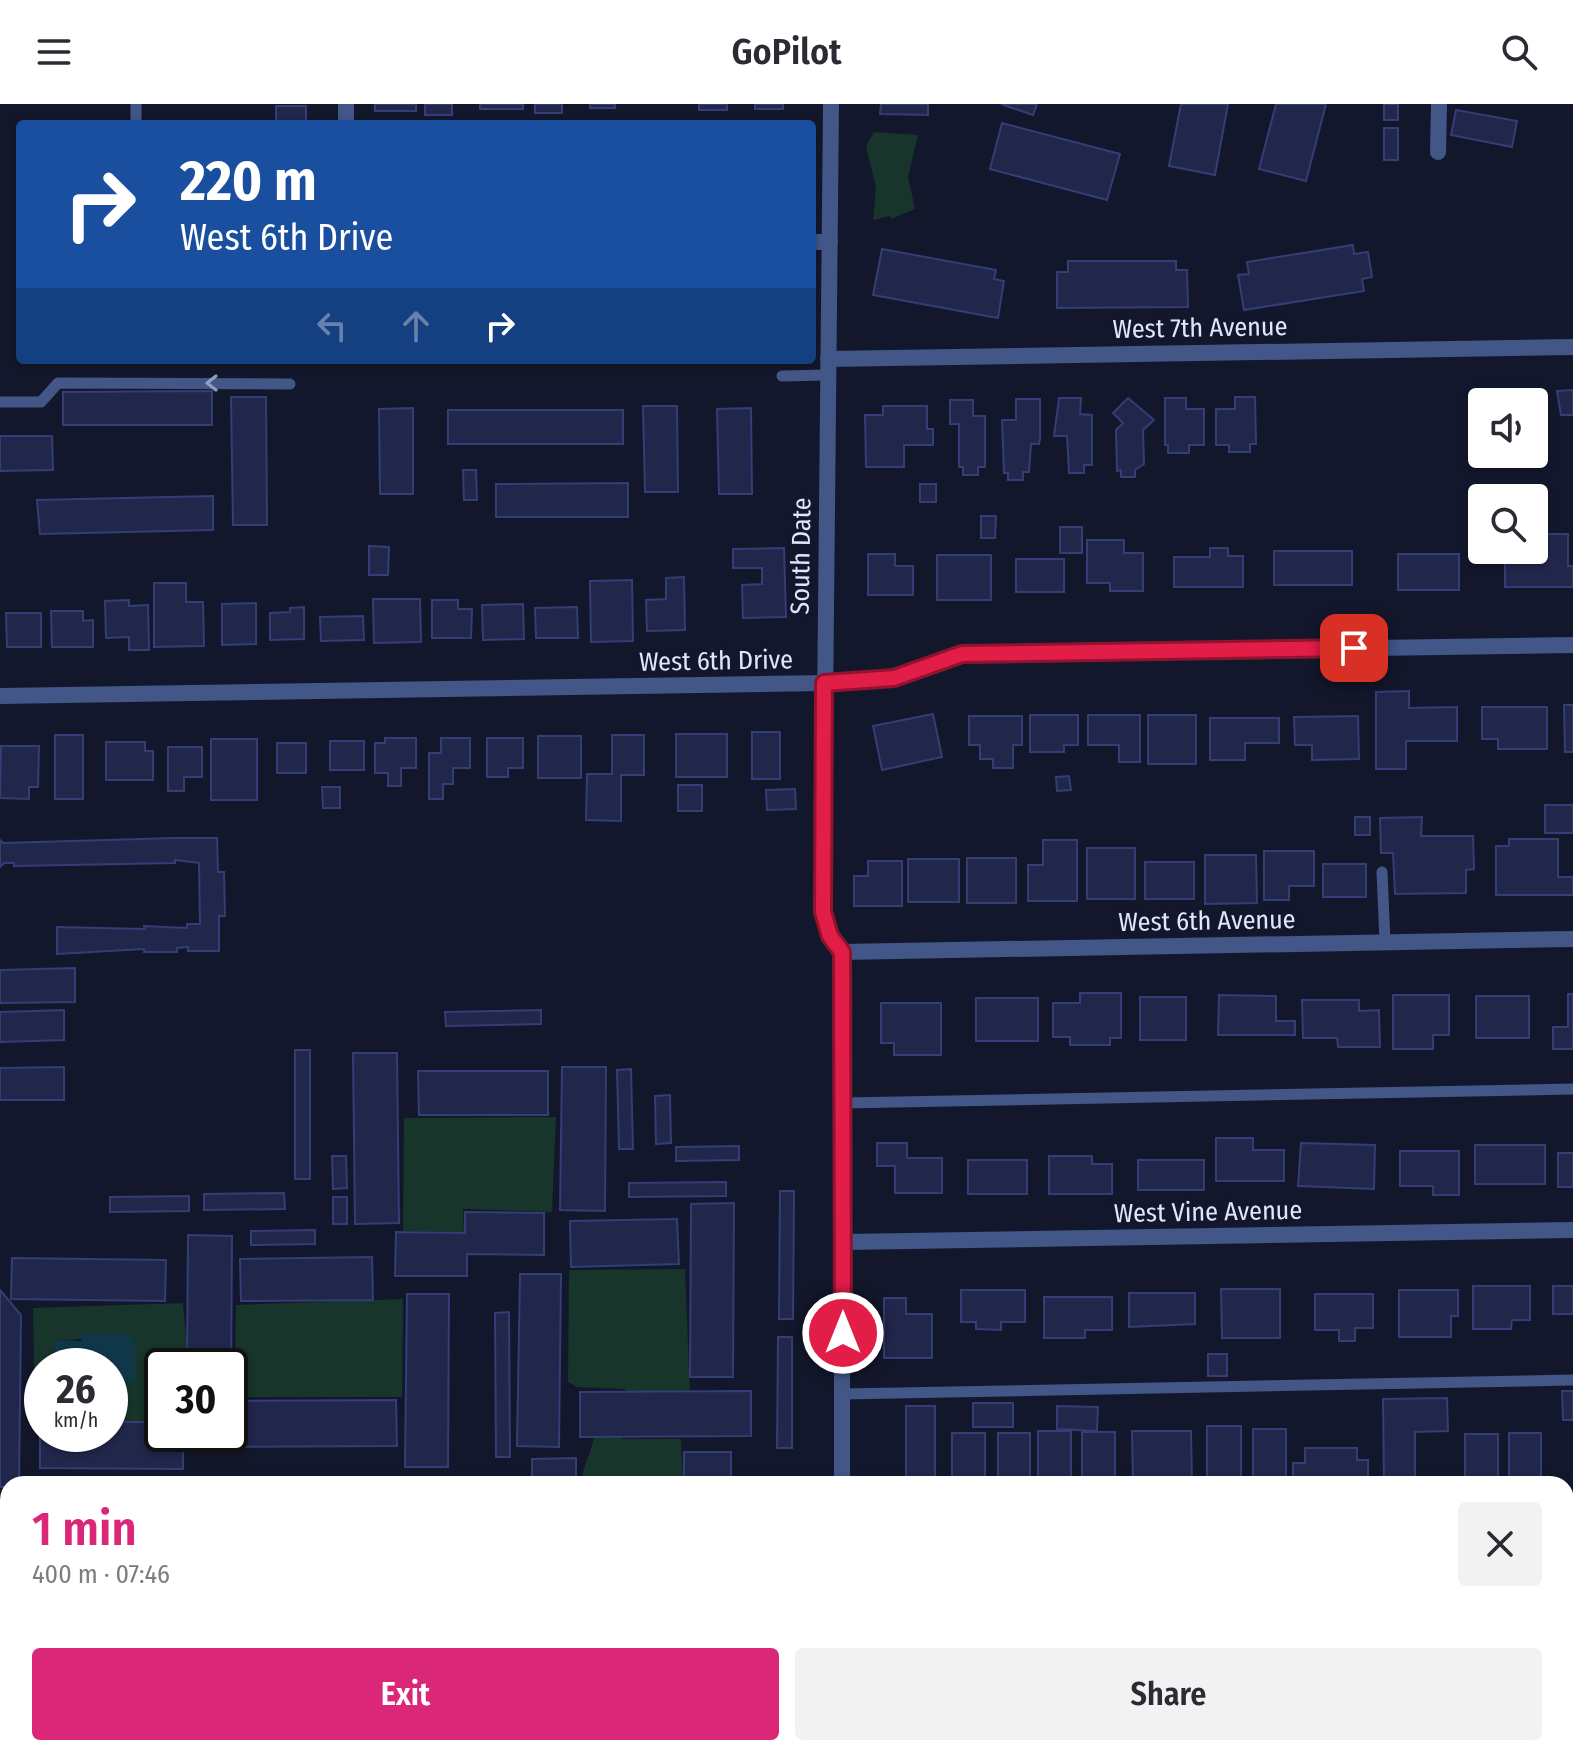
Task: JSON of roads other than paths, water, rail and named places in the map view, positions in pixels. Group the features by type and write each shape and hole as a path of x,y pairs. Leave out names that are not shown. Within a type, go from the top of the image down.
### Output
{"street":[{"name":"South Date","path":"831,104 823,912 830,936 842,952 842,1476"},
{"path":"1438,152 1439,104"},
{"path":"816,242 830,242"},
{"name":"West 7th Avenue","path":"828,367 1573,347"},
{"name":"West 6th Drive","path":"0,696 824,683 894,678 962,654 1573,645"},
{"name":"West 6th Avenue","path":"842,952 1573,939"},
{"name":"West Vine Avenue","path":"844,1242 1573,1230"}],"lane":[{"path":"782,376 828,367"},
{"path":"0,402 41,402 58,383 290,384"},
{"path":"1382,872 1385,942"},
{"path":"843,1103 1573,1089"},
{"path":"843,1394 1573,1380"}],"water":[{"path":"82,1334 128,1335 135,1342 135,1383 128,1383 128,1348 54,1348 54,1340 81,1341"}]}
